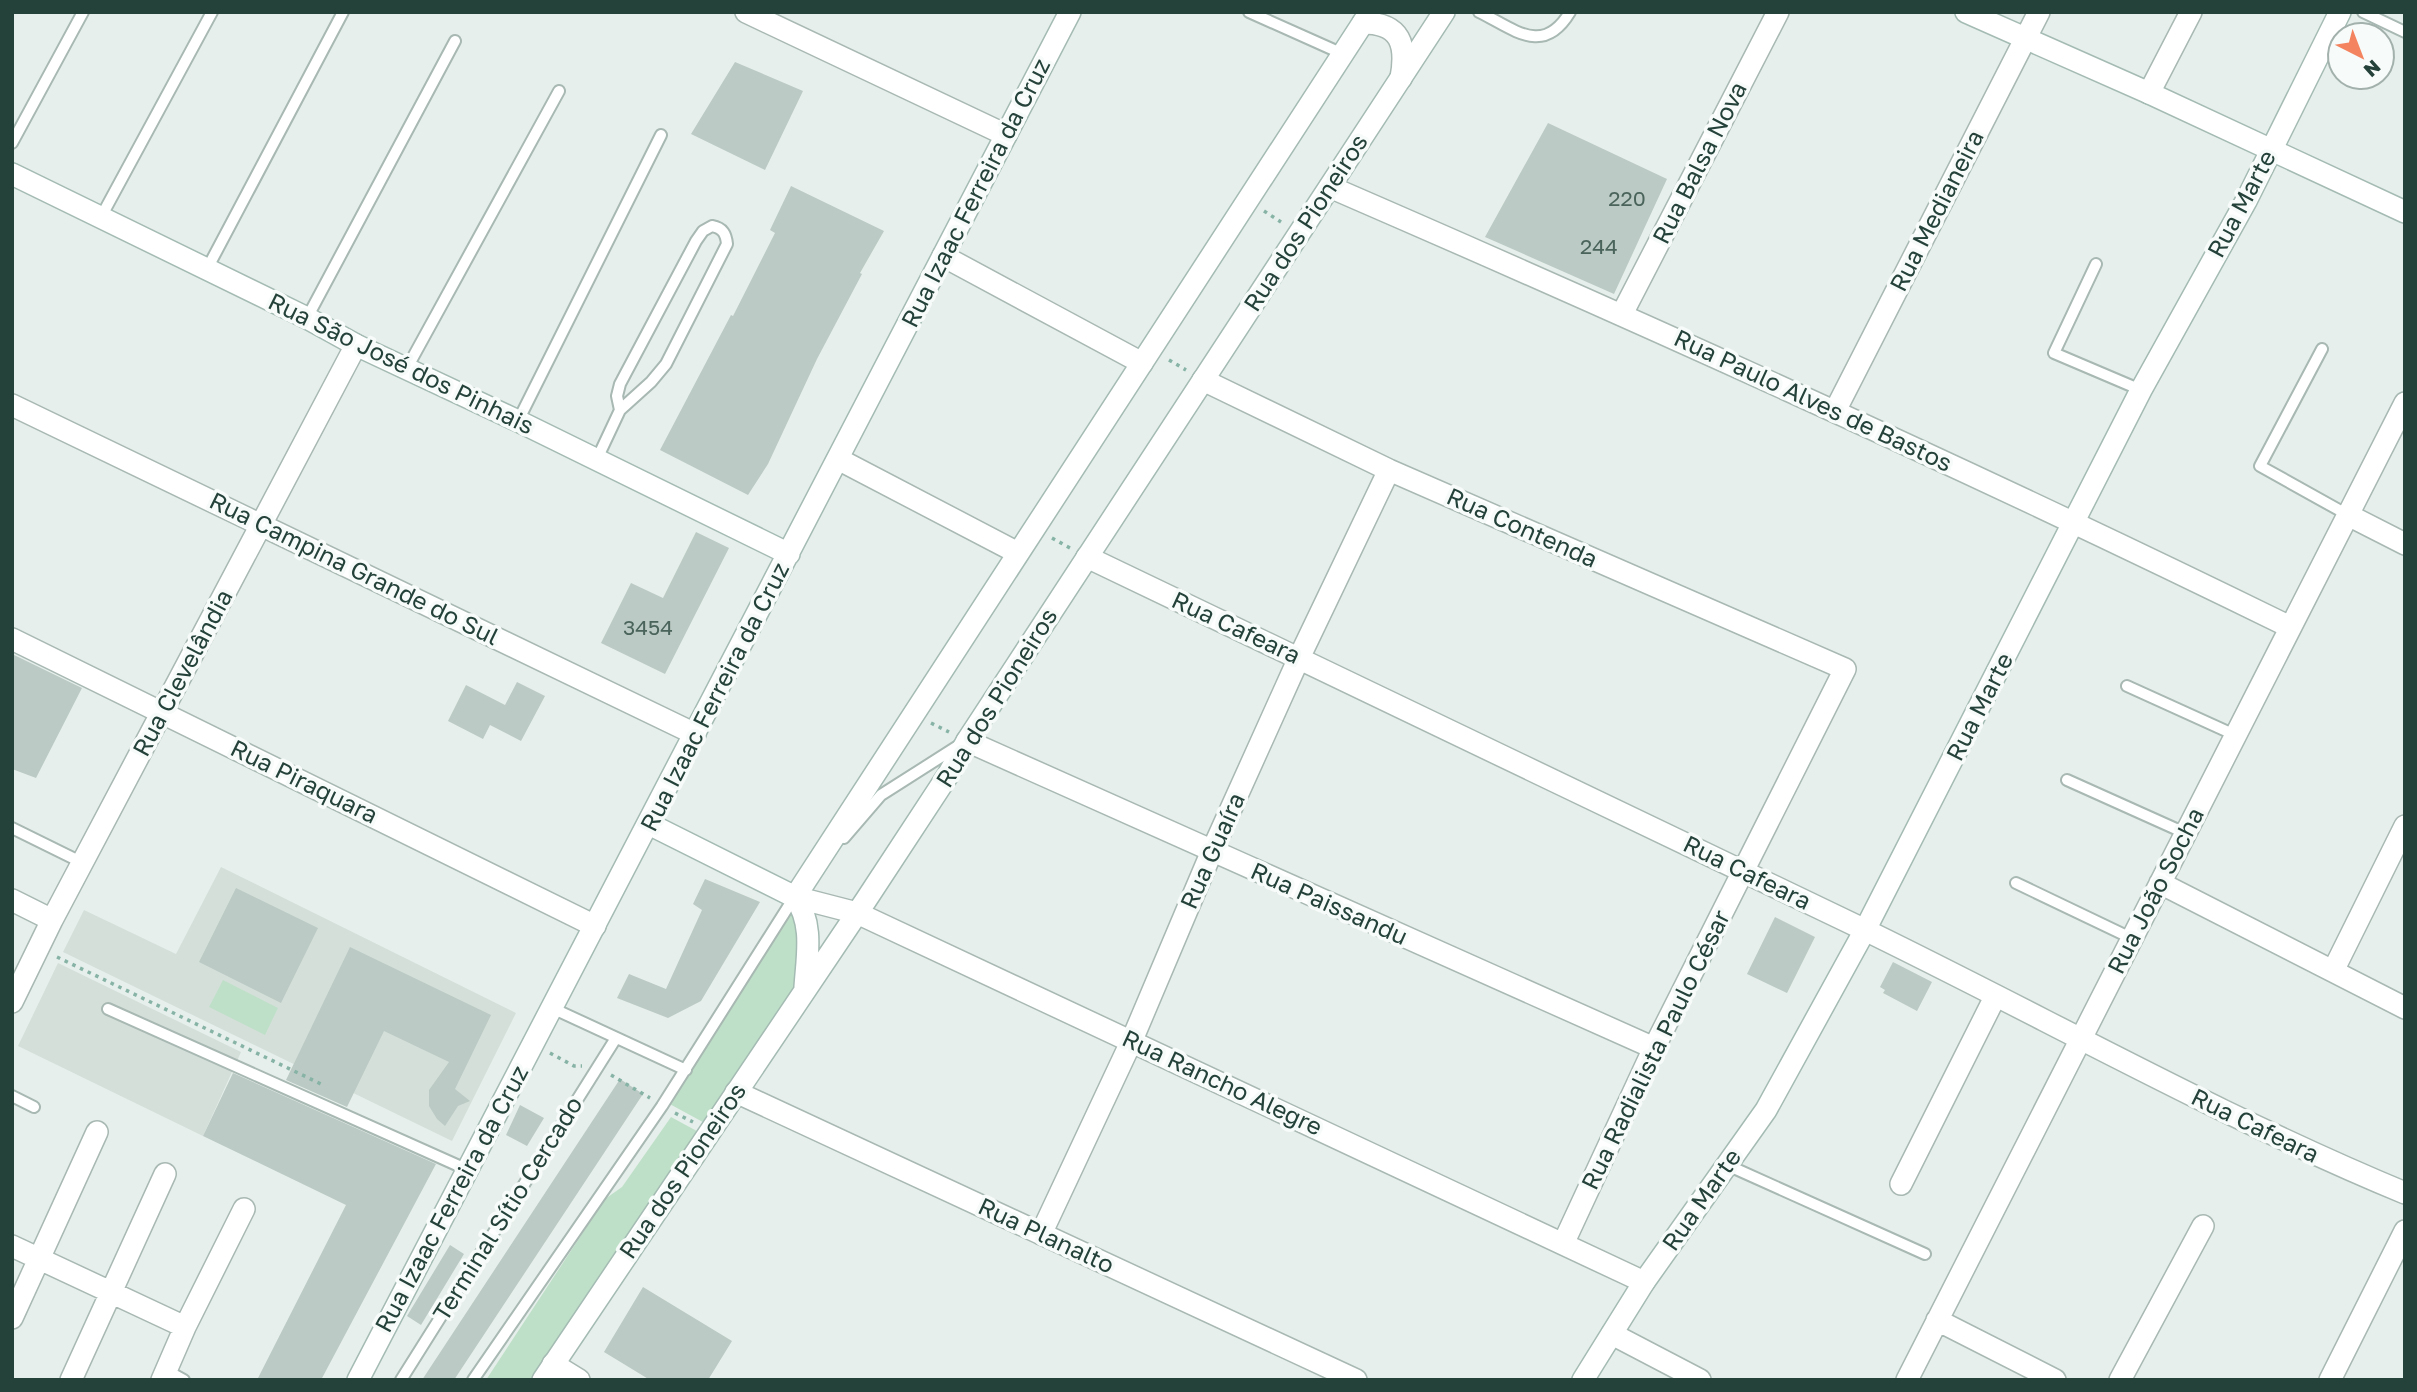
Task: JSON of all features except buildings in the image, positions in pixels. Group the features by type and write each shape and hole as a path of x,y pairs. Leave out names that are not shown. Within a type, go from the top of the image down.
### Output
{"street":[{"path":"746,12 1006,135"},
{"name":"Rua Izaac Ferreira da Cruz","path":"358,1380 1070,12"},
{"name":"Rua dos Pioneiros","path":"548,1372 948,775 967,741 1444,12"},
{"name":"Rua Balsa Nova","path":"1622,314 1777,12"},
{"path":"1966,12 2149,93 2405,212"},
{"name":"Rua Medianeira","path":"1835,411 2039,12"},
{"path":"2149,93 2191,12"},
{"name":"Rua Marte","path":"1584,1380 1644,1282 1766,1110 1865,930 2141,390 2246,201 2340,12"},
{"path":"805,990 807,924 803,908 795,897 1367,18 1394,31 1403,44 1401,78"},
{"name":"Rua São José dos Pinhais","path":"12,174 307,318 356,345 519,421 789,554"},
{"name":"Rua Paulo Alves de Bastos","path":"1330,187 1622,314 1835,411 2075,522 2290,627"},
{"path":"943,256 1147,356"},
{"name":"Rua Clevelândia","path":"12,1002 52,920 356,345"},
{"name":"Rua Contenda","path":"1203,380 1389,470 1845,669"},
{"name":"Rua João Socha","path":"1906,1380 2405,403"},
{"name":"Rua Campina Grande do Sul","path":"12,405 695,734"},
{"path":"838,459 1018,553"},
{"name":"Rua Guaíra","path":"1041,1234 1132,1040 1212,851 1299,658 1389,470"},
{"path":"2348,515 2405,544"},
{"name":"Rua Cafeara","path":"1087,557 1865,930 2319,1158 2405,1193"},
{"name":"Rua Piraquara","path":"12,639 595,926"},
{"name":"Rua Radialista Paulo César","path":"1563,1244 1654,1048 1845,669"},
{"name":"Rua Paissandu","path":"967,741 1654,1048"},
{"name":"Rua Rancho Alegre","path":"649,824 795,897 857,913 1644,1282"},
{"path":"2333,971 2405,826"},
{"path":"2160,883 2405,1008"},
{"path":"12,901 52,920"},
{"path":"1900,1184 1995,997"},
{"name":"Rua Planalto","path":"736,1092 1356,1380"},
{"path":"12,1318 97,1132"},
{"path":"71,1380 165,1174"},
{"path":"171,1376 186,1327 244,1209"},
{"path":"2120,1380 2203,1226"},
{"path":"2330,1380 2405,1231"},
{"path":"12,1246 186,1327"},
{"path":"1937,1320 2055,1380"},
{"path":"1612,1334 1700,1380"},
{"path":"548,1372 579,1380"}],"lane":[{"path":"12,143 83,12"},
{"path":"101,218 212,12"},
{"path":"207,269 343,12"},
{"path":"1249,12 1343,54"},
{"path":"1479,12 1536,38 1551,34 1570,12"},
{"path":"2363,12 2405,32"},
{"path":"307,318 455,41"},
{"path":"407,368 559,91"},
{"path":"519,421 661,135"},
{"path":"597,459 620,410 651,382 666,364 727,244 726,235 720,228 712,226 703,231 696,241 620,384 617,396 620,410"},
{"path":"2096,264 2054,353 2141,390"},
{"path":"2322,349 2260,466 2348,515"},
{"path":"2127,686 2235,735"},
{"path":"473,1380 662,1106 795,897 881,795 967,741"},
{"path":"2067,780 2185,834"},
{"path":"12,828 83,863"},
{"path":"2016,883 2132,938"},
{"path":"552,1008 685,1070"},
{"path":"108,1009 468,1170"},
{"name":"Terminal Sítio Cercado","path":"401,1380 616,1038"},
{"path":"12,1096 34,1107"},
{"path":"1727,1164 1925,1254"}],"path":[{"path":"1248,200 1298,234"},
{"path":"1147,356 1203,380"},
{"path":"1034,528 1087,557"},
{"path":"914,715 967,741"},
{"path":"38,948 325,1086"},
{"path":"662,1106 710,1132"}],"shaded area":[{"path":"221,867 516,1013 452,1141 63,952 84,910 176,954"},
{"path":"58,963 241,1052 203,1136 18,1046"}],"green space":[{"path":"793,902 801,913 803,991 712,1127 666,1102"},
{"path":"223,980 278,1008 265,1035 209,1007"},
{"path":"671,1117 706,1136 542,1380 486,1380 605,1199 622,1187"}]}
